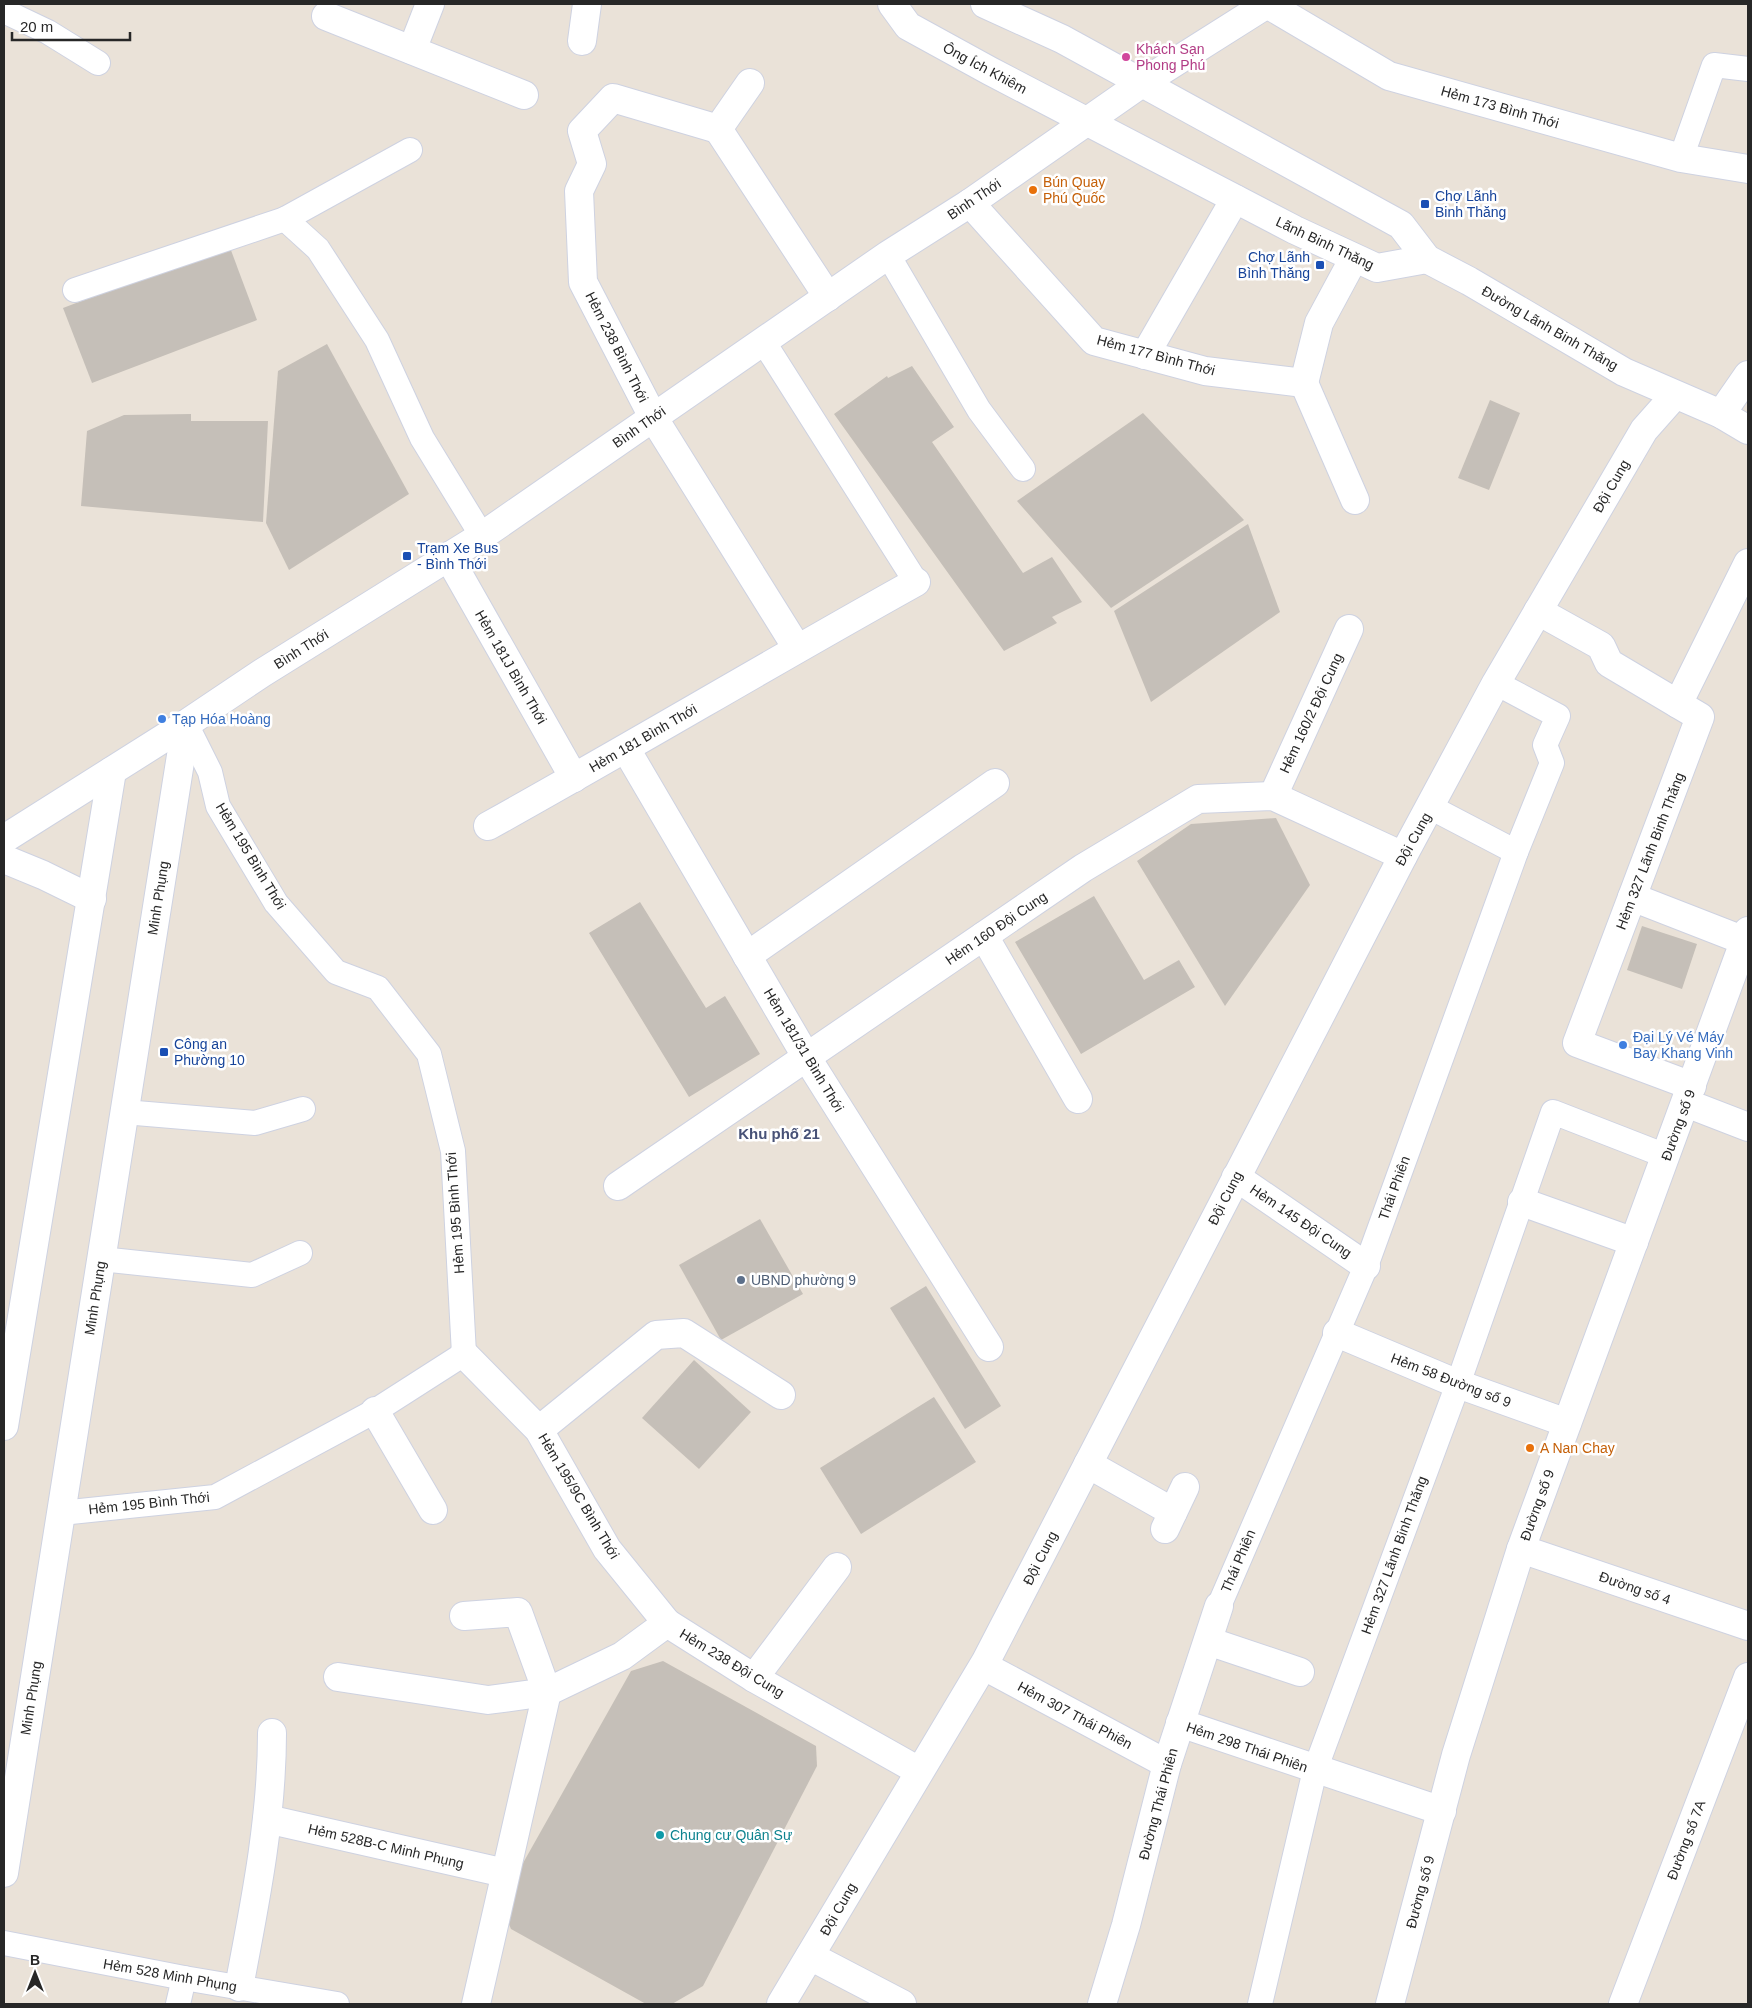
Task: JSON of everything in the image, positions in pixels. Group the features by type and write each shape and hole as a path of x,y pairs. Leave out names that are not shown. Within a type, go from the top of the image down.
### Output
{"street":[{"path":"412,50 430,4"},
{"path":"582,41 587,4"},
{"name":"Ông Ích Khiêm","path":"892,4 908,26 1088,122"},
{"path":"985,4 1062,38 1401,225 1427,259"},
{"name":"Bình Thới","path":"4,838 186,724 262,673 482,536 888,255 970,203 1142,83 1267,4"},
{"name":"Hẻm 173 Bình Thới","path":"1267,4 1389,76 1681,158 1748,169"},
{"path":"326,16 524,95"},
{"path":"750,83 718,128 828,297"},
{"name":"Hẻm 238 Bình Thới","path":"653,417 584,282 579,191 592,164 582,131 613,98 718,128"},
{"name":"Lãnh Binh Thăng","path":"1088,122 1295,230 1377,268 1427,259"},
{"path":"1145,355 1235,199"},
{"name":"Hẻm 177 Bình Thới","path":"970,203 1094,341 1205,371 1304,384"},
{"path":"1354,258 1319,324 1304,384 1355,500"},
{"name":"Đường Lãnh Binh Thăng","path":"1427,259 1469,281 1624,372 1675,395"},
{"path":"1721,414 1748,375"},
{"path":"1675,395 1721,414 1748,430"},
{"name":"Đội Cung","path":"782,2004 919,1771 984,1666 1403,856 1496,683 1644,430 1675,395"},
{"path":"653,417 797,648"},
{"name":"Hẻm 181J Bình Thới","path":"448,556 574,778"},
{"path":"1538,611 1602,646 1609,662 1678,704 1748,563"},
{"name":"Hẻm 181 Bình Thới","path":"488,826 626,749 797,648 916,582"},
{"name":"Hẻm 160/2 Đội Cung","path":"1273,796 1349,629"},
{"name":"Hẻm 327 Lãnh Binh Thăng","path":"1678,704 1700,717 1577,1043 1689,1094"},
{"name":"Minh Phụng","path":"4,1873 186,724"},
{"name":"Hẻm 181/31 Bình Thới","path":"626,749 806,1058 989,1346"},
{"path":"4,1426 10,1355 92,899 112,771"},
{"path":"747,956 995,782"},
{"name":"Hẻm 160 Đội Cung","path":"618,1186 1083,868 1198,799 1273,796 1403,856"},
{"path":"4,859 92,899"},
{"path":"1632,897 1746,936"},
{"path":"984,936 1078,1099"},
{"name":"Đường số 9","path":"1390,2004 1456,1755 1521,1549 1746,936"},
{"path":"1689,1094 1748,1127"},
{"name":"Hẻm 145 Đội Cung","path":"1236,1177 1366,1266"},
{"path":"1522,1202 1634,1242"},
{"path":"539,1430 656,1336 684,1333 781,1395"},
{"name":"Hẻm 58 Đường số 9","path":"1336,1334 1458,1384 1567,1423"},
{"name":"Hẻm 195/9C Bình Thới","path":"464,1354 539,1430 607,1549 667,1623"},
{"path":"375,1411 433,1510"},
{"path":"1088,1464 1169,1520 1185,1487"},
{"name":"Đường số 4","path":"1521,1549 1748,1626"},
{"path":"754,1678 838,1567"},
{"name":"Đường Thái Phiên","path":"1102,2004 1126,1925 1167,1764 1219,1606"},
{"path":"464,1616 518,1612 547,1692 476,2004"},
{"name":"Hẻm 238 Đội Cung","path":"338,1677 488,1700 547,1692 622,1656 667,1623 754,1678 919,1771"},
{"path":"1208,1641 1300,1672"},
{"name":"Hẻm 307 Thái Phiên","path":"984,1666 1167,1764"},
{"name":"Đường số 7A","path":"1623,2004 1748,1677"},
{"name":"Hẻm 298 Thái Phiên","path":"1180,1723 1315,1770 1442,1811"},
{"path":"239,1988 262,1870 272,1774 272,1732"},
{"name":"Hẻm 528B-C Minh Phụng","path":"267,1819 506,1873"},
{"path":"810,1956 902,2004"}],"lane":[{"path":"4,11 48,32 98,63"},
{"path":"1681,158 1714,65 1748,69"},
{"path":"75,290 285,218 410,150"},
{"path":"285,218 318,248 376,340 422,438 482,536"},
{"path":"888,255 979,410 1022,469"},
{"path":"763,341 916,582"},
{"name":"Thái Phiên","path":"1219,1606 1366,1266 1516,852 1552,763 1545,745 1558,716 1496,683"},
{"name":"Hẻm 195 Bình Thới","path":"61,1513 215,1496 375,1411 464,1354 453,1151 429,1054 378,988 336,972 276,903 218,806 210,772 186,724"},
{"path":"1430,807 1516,852"},
{"path":"124,1112 255,1123 303,1109"},
{"name":"Hẻm 327 Lãnh Binh Thăng","path":"1260,2004 1315,1770 1458,1384 1553,1112 1666,1156"},
{"path":"101,1258 252,1275 300,1253"},
{"name":"Hẻm 528 Minh Phụng","path":"4,1943 239,1988 283,2000 337,2004"},
{"path":"178,2004 184,1978"}],"building":[{"path":"229,245 257,320 92,383 63,308"},
{"path":"327,344 409,494 289,570 266,523 278,371"},
{"path":"912,366 954,427 932,442 1023,573 1052,557 1082,602 1052,617 1057,623 1004,651 834,414 887,376 888,378"},
{"path":"1490,400 1520,413 1489,490 1458,478"},
{"path":"1143,413 1244,520 1111,608 1017,501"},
{"path":"191,414 191,421 268,421 263,522 81,506 87,431 124,415"},
{"path":"1248,524 1280,612 1151,702 1114,611"},
{"path":"1276,818 1310,885 1225,1006 1137,861 1191,824"},
{"path":"1094,896 1144,980 1179,960 1195,987 1081,1054 1015,942"},
{"path":"640,902 706,1008 725,996 760,1054 689,1097 589,933"},
{"path":"1642,926 1697,944 1682,989 1627,970"},
{"name":"UBND phường 9","path":"760,1219 803,1294 721,1340 679,1265"},
{"path":"926,1286 1001,1406 965,1429 890,1308"},
{"path":"694,1360 751,1412 699,1469 642,1418"},
{"path":"934,1397 976,1462 861,1534 820,1468"},
{"name":"Chung cư Quân Sự","path":"663,1661 816,1746 817,1766 703,1986 672,2004 646,2004 511,1929 500,1904 631,1671"}],"place":[{"name":"Khách Sạn Phong Phú","path":"1126,57"},
{"name":"Bún Quay Phú Quốc","path":"1033,190"},
{"name":"Chợ Lãnh Binh Thăng","path":"1425,204"},
{"name":"Chợ Lãnh Bình Thăng","path":"1320,265"},
{"name":"Trạm Xe Bus - Bình Thới","path":"407,556"},
{"name":"Tạp Hóa Hoàng","path":"162,719"},
{"name":"Đại Lý Vé Máy Bay Khang Vinh","path":"1623,1045"},
{"name":"Công an Phường 10","path":"164,1052"},
{"name":"UBND phường 9","path":"741,1280"},
{"name":"A Nan Chay","path":"1530,1448"},
{"name":"Chung cư Quân Sự","path":"660,1835"}],"district":[{"name":"Khu phố 21","path":"779,1134"}]}
